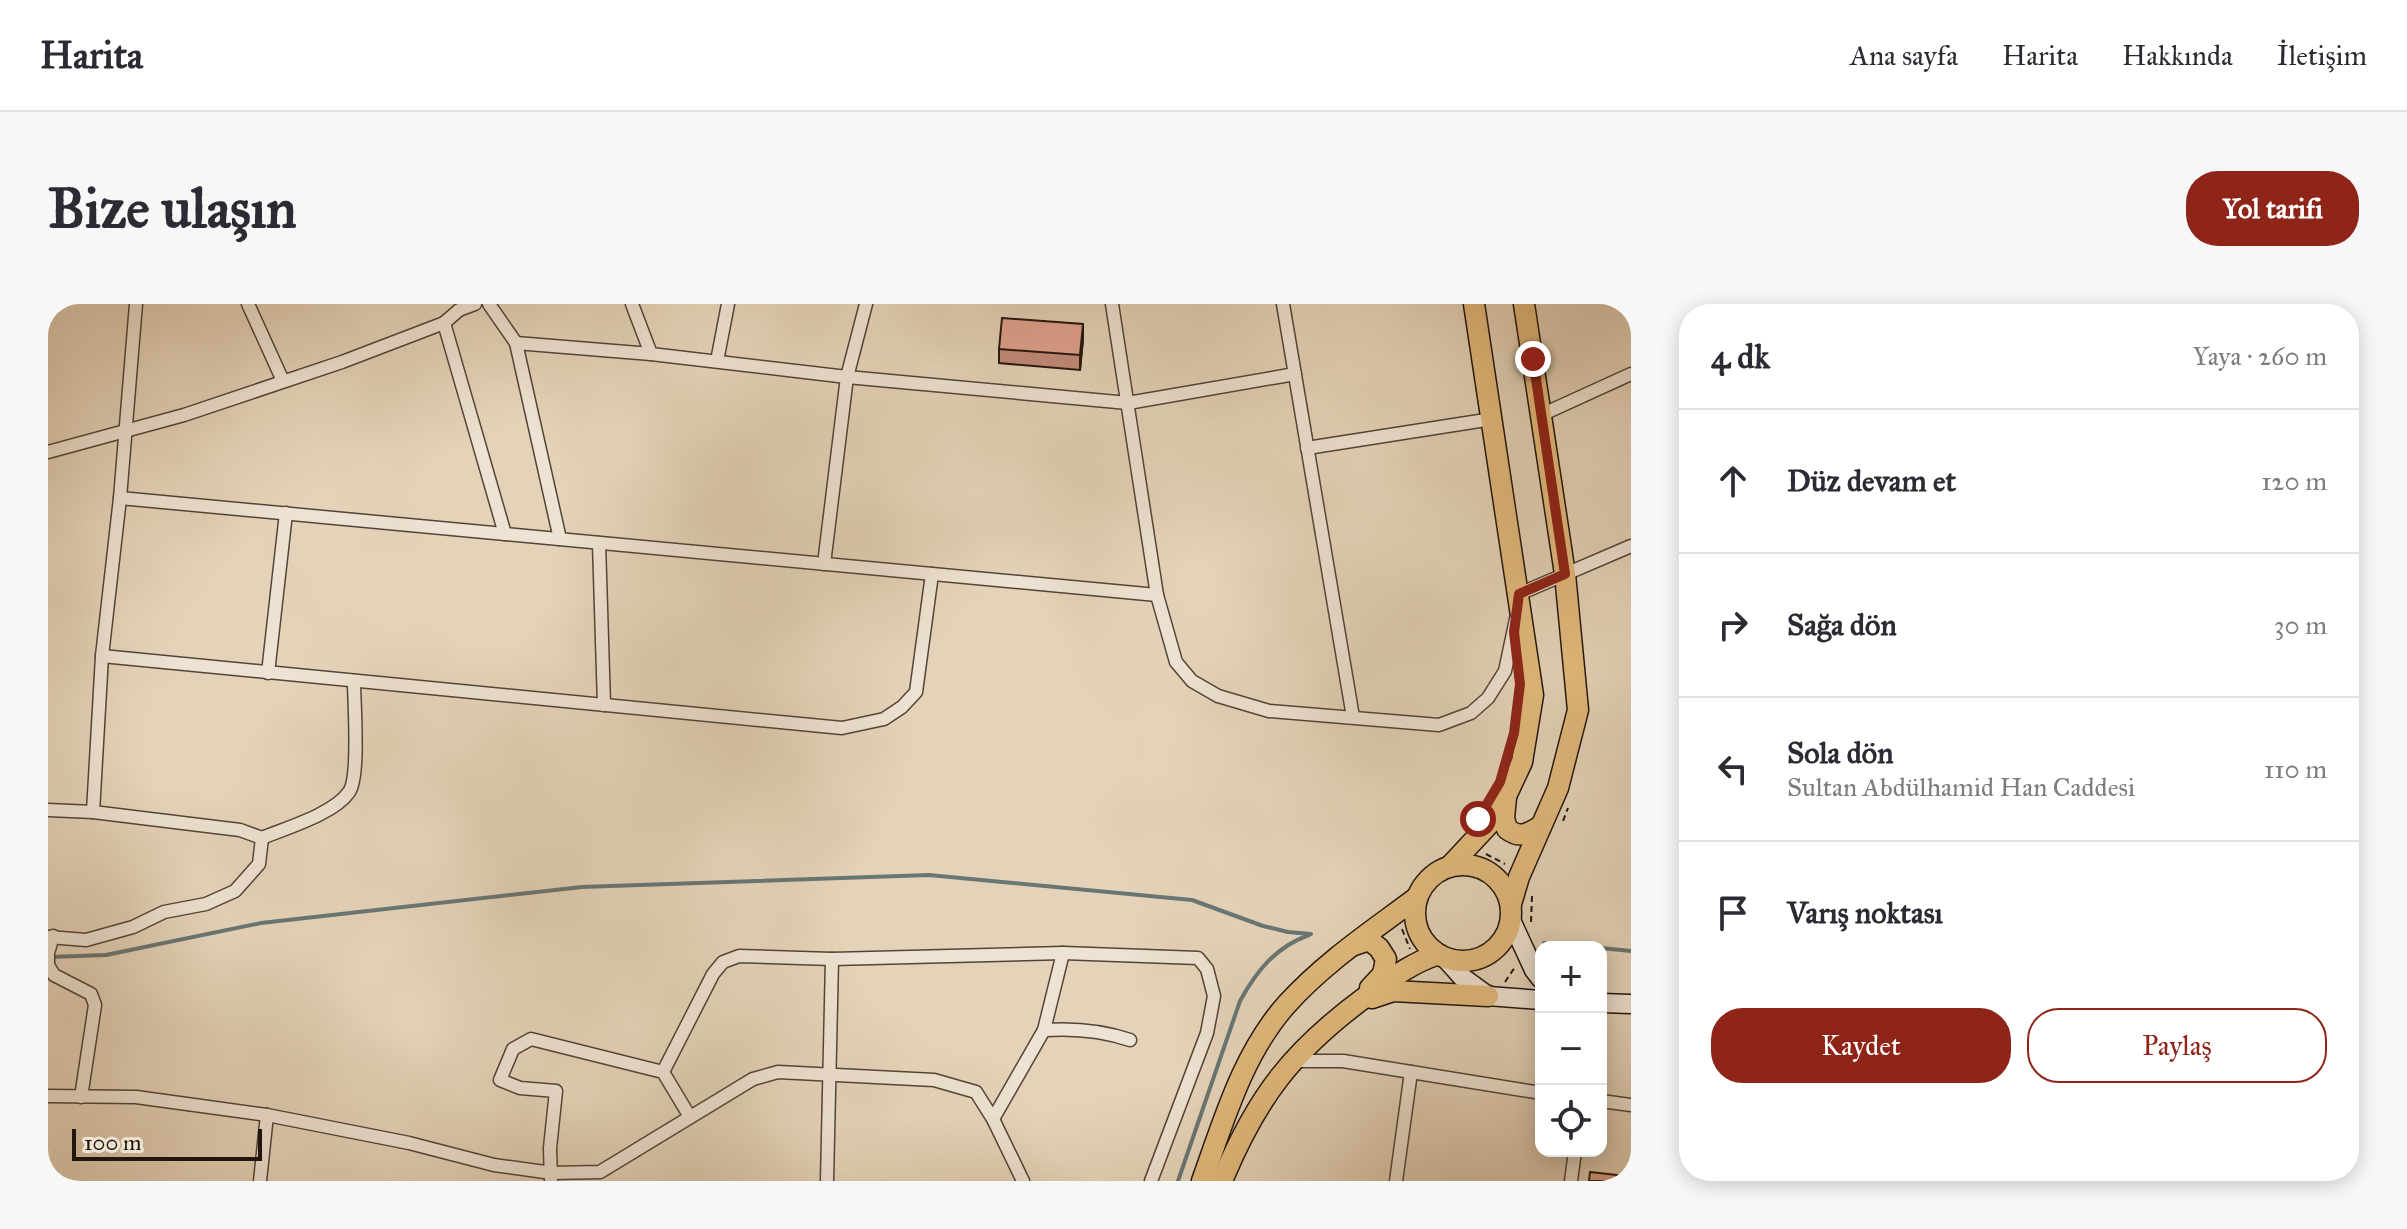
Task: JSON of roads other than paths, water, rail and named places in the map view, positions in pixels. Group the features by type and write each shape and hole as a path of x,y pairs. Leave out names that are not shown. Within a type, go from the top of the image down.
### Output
{"main road":[{"path":"1202,1181 1231,1098 1248,1062 1285,1006 1320,970 1471,844 1492,821 1522,762 1533,695 1474,304"},
{"path":"1222,1181 1241,1134 1265,1096 1292,1061 1326,1026 1410,965 1441,956 1467,962 1497,948 1506,935 1521,871 1558,788 1578,710 1565,574 1524,304"},
{"path":"1507,794 1504,818 1507,829 1515,835 1524,836 1541,826"},
{"path":"1442,866 1466,865 1488,872 1505,889 1527,956 1535,969"},
{"path":"1413,891 1416,930 1424,944 1462,977 1493,997"},
{"path":"1353,945 1369,940 1386,959 1383,974 1357,1003"},
{"path":"1357,1003 1393,991 1535,1000"},
{"path":"1607,1003 1631,1004"}],"street":[{"path":"93,812 102,656 120,498 136,304"},
{"path":"248,304 283,381"},
{"path":"48,452 184,415 283,381 444,323 457,307 475,304"},
{"path":"489,304 516,343 560,539"},
{"path":"632,304 651,354"},
{"path":"717,361 728,304"},
{"path":"824,564 847,377 866,304"},
{"path":"1112,304 1157,595 1176,662 1192,681 1218,696 1269,711 1439,725 1471,713 1488,698 1505,671 1519,594 1631,546"},
{"path":"1283,304 1353,717"},
{"path":"444,323 505,534"},
{"path":"516,343 1128,403 1295,374"},
{"path":"1541,415 1631,374"},
{"path":"1307,448 1492,419"},
{"path":"120,498 1157,595"},
{"path":"268,673 286,513"},
{"path":"599,543 604,705"},
{"path":"102,656 842,728 884,719 902,707 916,692 932,574"},
{"path":"48,810 93,812 240,830 262,838 321,812 339,802 351,790 355,773 354,681"},
{"path":"81,1097 94,998 54,975 48,964 51,936 86,940 133,927 164,912 206,904 235,891 259,864 262,838"},
{"path":"993,1119 1044,1030 1063,953"},
{"path":"663,1072 713,974 723,962 739,956 832,959 1063,953 1198,958 1207,969 1214,996 1207,1033 1151,1181"},
{"path":"827,1181 832,959"},
{"path":"1044,1030 1071,1028 1108,1033 1130,1040"},
{"path":"551,1177 550,1148 556,1091 520,1088 500,1080 513,1049 531,1039 663,1072 690,1117"},
{"path":"1292,1061 1343,1061 1535,1092"},
{"path":"48,1096 136,1097 267,1115 409,1143 551,1177 600,1176 753,1079 778,1072 934,1080 976,1092 993,1119 1023,1181"},
{"path":"1396,1181 1411,1072"},
{"path":"1607,1102 1631,1105"},
{"path":"260,1181 267,1115"},
{"path":"1571,1181 1574,1157"}],"waterway":[{"path":"50,957 106,955 261,923 582,887 929,875 1192,900 1263,926 1311,934"},
{"path":"1178,1181 1240,1001 1268,961 1287,946 1309,935"},
{"path":"1607,949 1631,951"}]}
